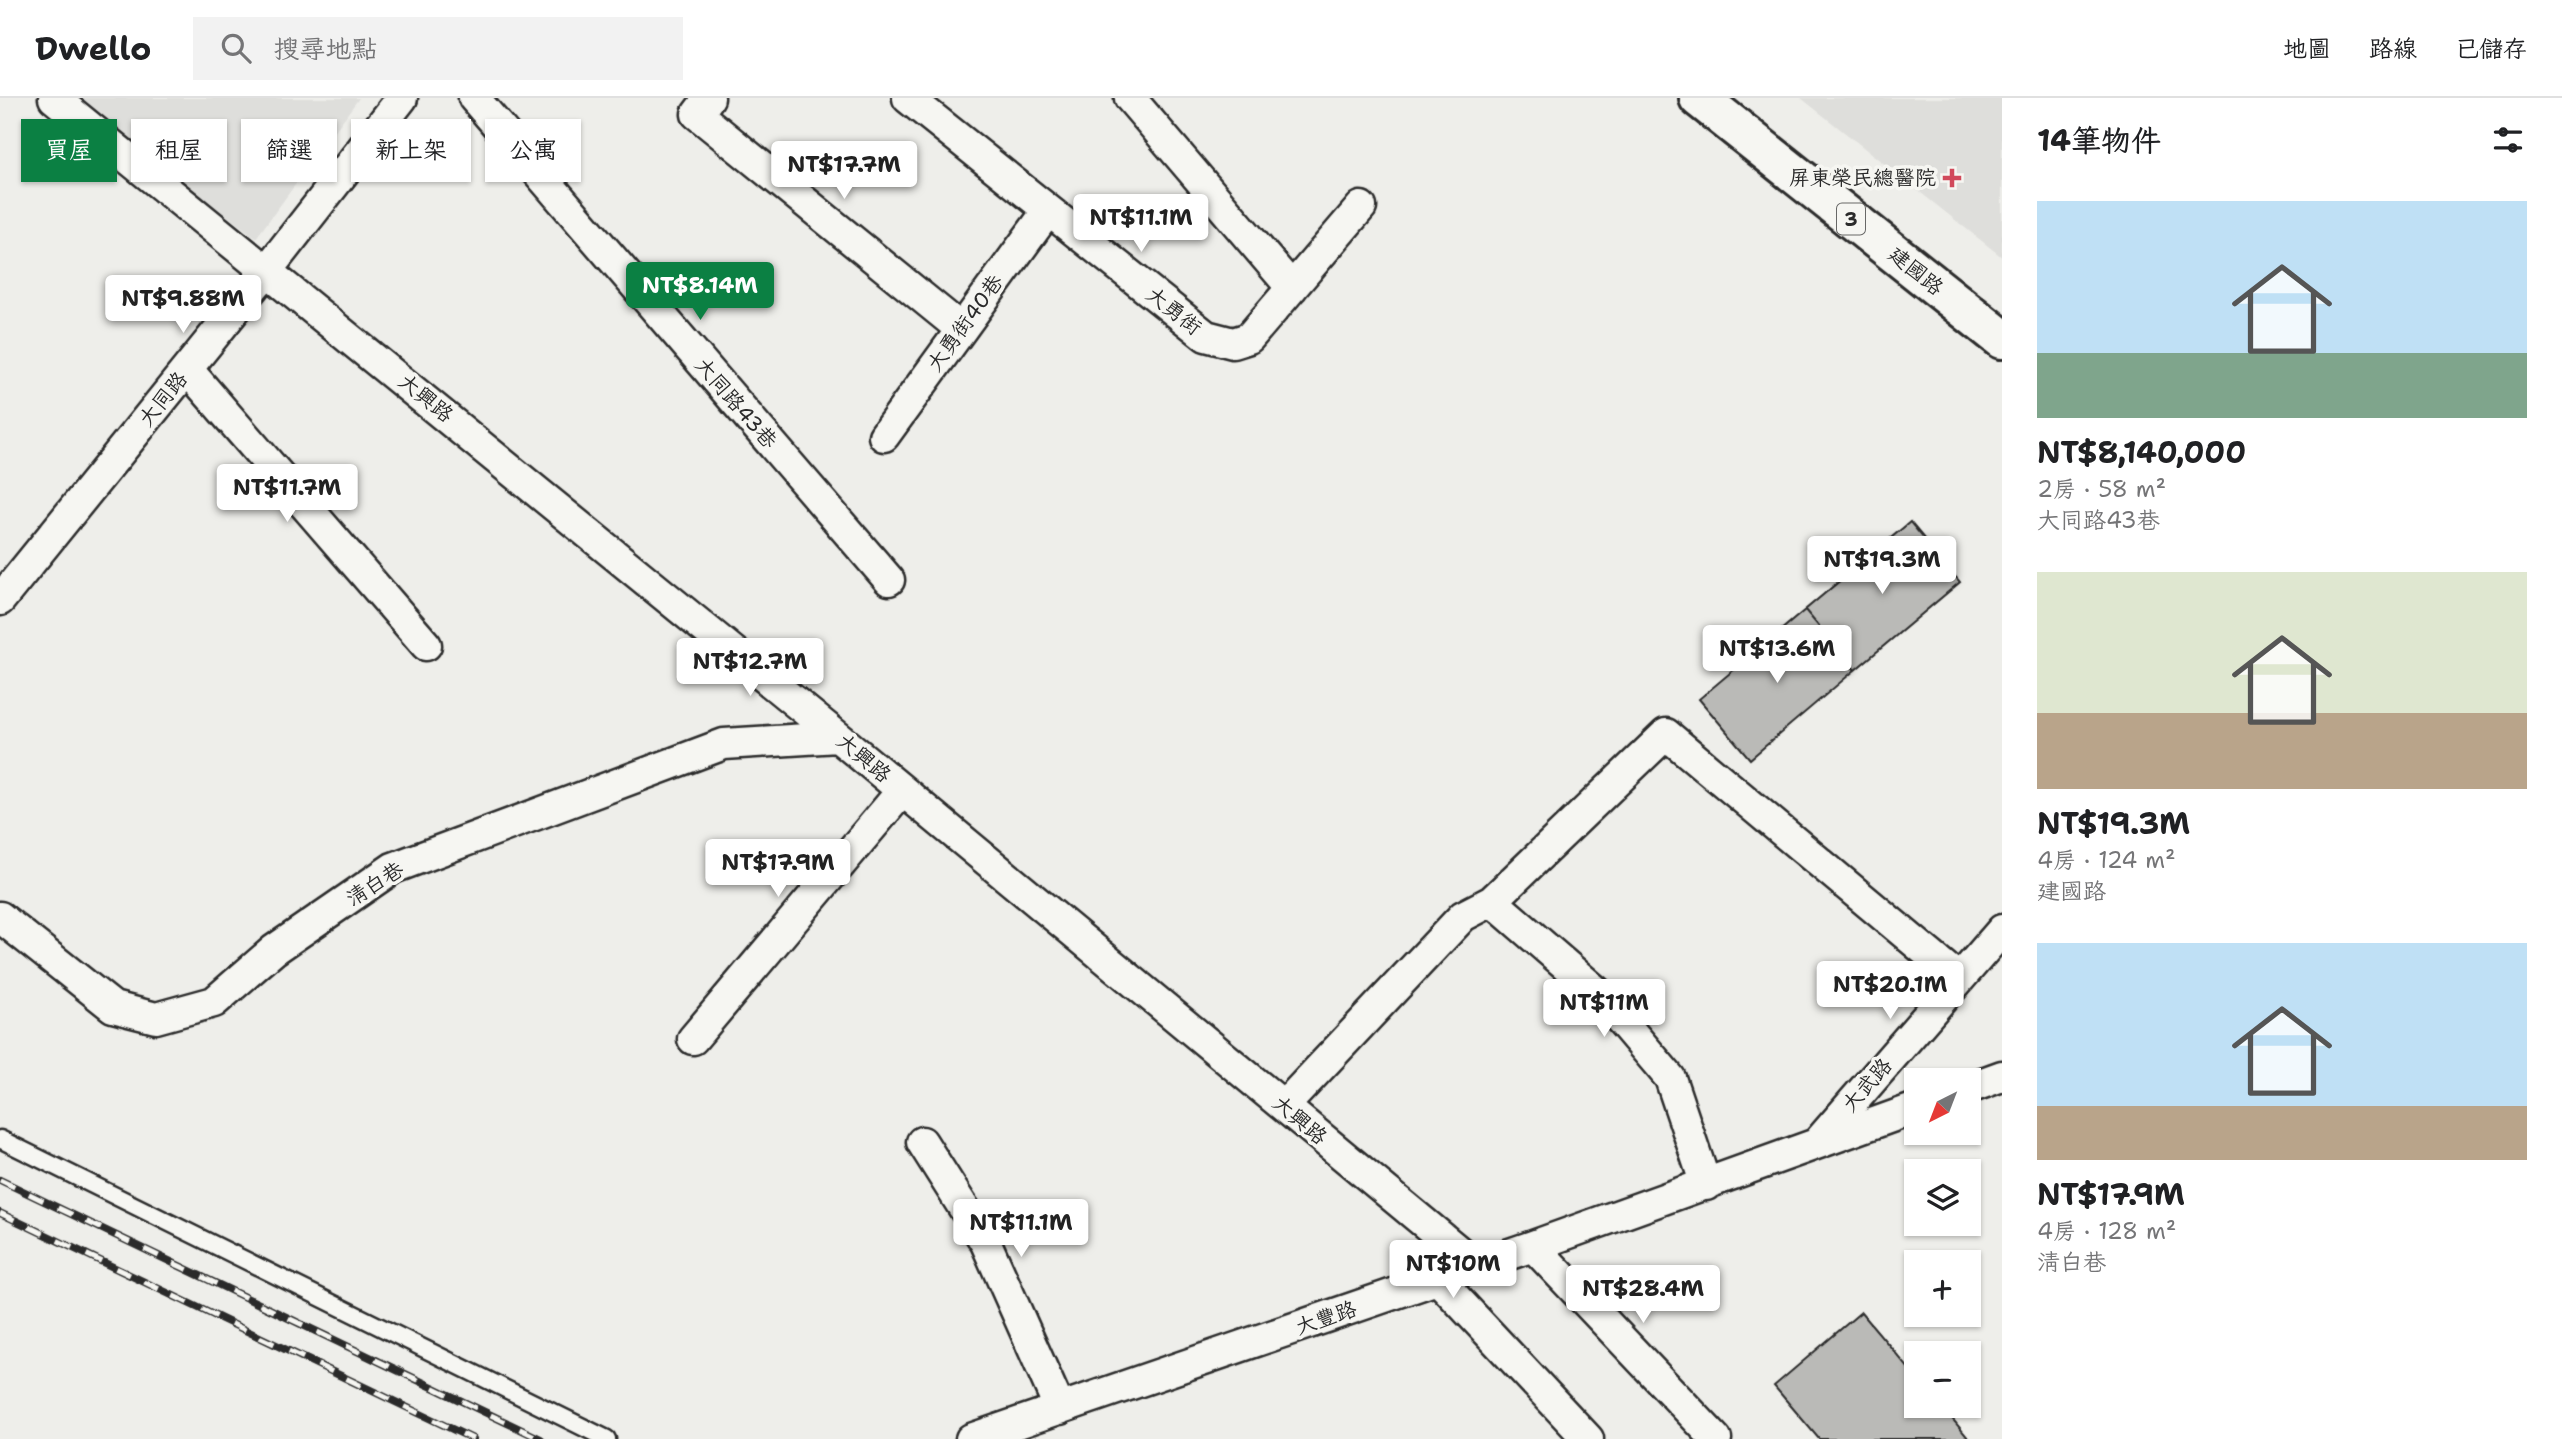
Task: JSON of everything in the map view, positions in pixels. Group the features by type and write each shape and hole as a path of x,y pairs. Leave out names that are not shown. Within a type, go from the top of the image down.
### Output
{"main road":[{"name":"建國路","path":"1699,98 2002,339"}],"street":[{"name":"大興路","path":"54,98 838,737 1474,1264"},
{"name":"大同路","path":"0,600 268,270 402,98"},
{"name":"大同路43巷","path":"474,98 888,580"},
{"name":"大勇街","path":"908,98 1047,212 1206,336 1233,343 1250,338 1361,207"},
{"path":"1130,98 1292,288"},
{"path":"703,106 960,328"},
{"name":"大勇街40巷","path":"884,436 1047,212"},
{"path":"187,369 426,645"},
{"path":"1284,1106 1464,916 1492,901 1666,734 1959,979"},
{"name":"清白巷","path":"0,917 113,1007 156,1018 214,1002 274,950 393,869 724,744 838,737"},
{"path":"692,1039 902,791"},
{"path":"1492,901 1597,992 1670,1078 1706,1185"},
{"name":"大武路","path":"1815,1145 2002,930"},
{"path":"1981,1084 2002,1076"},
{"name":"大豐路","path":"971,1439 1438,1279 1474,1264 1533,1246 1904,1112"},
{"path":"922,1142 986,1243 1059,1409"},
{"path":"1533,1246 1716,1439"},
{"path":"1438,1279 1588,1439"}],"lane":[{"path":"0,1139 607,1439"}],"shaded area":[{"path":"74,98 359,98 337,128 337,119 241,119 241,182 297,182 256,238 183,182 227,182 227,119 131,119 131,142 117,131 117,119 101,119"},
{"name":"屏東榮民總醫院","path":"1801,98 2002,98 2002,257"}],"building":[{"path":"1910,522 1960,582 1855,670 1805,610"},
{"path":"1805,610 1855,670 1750,759 1699,699"},
{"path":"1861,1312 1904,1363 1904,1418 1952,1418 1969,1439 1819,1439 1774,1386"}],"railway":[{"path":"0,1180 541,1439"},
{"path":"0,1213 473,1439"}],"place":[{"name":"屏東榮民總醫院","path":"1952,178"}]}
